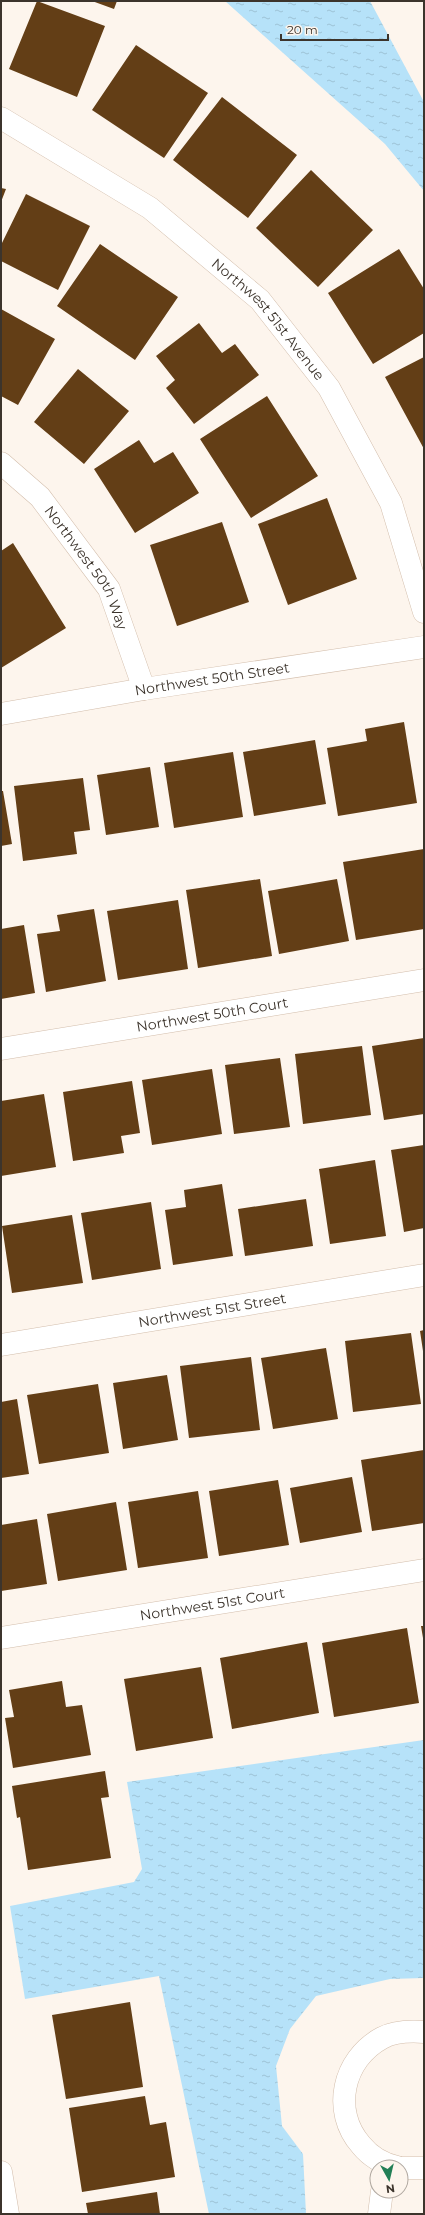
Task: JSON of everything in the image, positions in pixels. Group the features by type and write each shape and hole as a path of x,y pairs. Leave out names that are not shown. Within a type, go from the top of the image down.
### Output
{"street":[{"name":"Northwest 51st Avenue","path":"1,118 150,208 260,300 329,388 391,502 424,612"},
{"name":"Northwest 50th Way","path":"1,464 40,497 109,589 144,689"},
{"name":"Northwest 50th Street","path":"1,714 144,689 424,647"},
{"name":"Northwest 50th Court","path":"1,1049 424,980"},
{"name":"Northwest 51st Street","path":"1,1345 424,1275"},
{"name":"Northwest 51st Court","path":"1,1638 424,1570"},
{"path":"379,2159 369,2154 354,2136 345,2115 344,2092 350,2070 364,2051 383,2038 405,2031 424,2032"},
{"path":"409,2168 424,2168"},
{"path":"1,2172 8,2214"},
{"path":"379,2214 381,2199"}],"water":[{"path":"225,1 370,1 424,102 424,191 385,144"},
{"path":"424,1740 424,1978 390,1979 316,1996 290,2029 276,2066 282,2126 303,2154 306,2214 209,2214 159,1976 25,1999 10,1906 134,1882 142,1869 127,1782"}],"building":[{"path":"37,1 105,26 77,97 9,69"},
{"path":"92,1 117,1 114,9"},
{"path":"136,45 208,93 164,158 92,110"},
{"path":"222,97 297,155 248,218 173,160"},
{"path":"311,170 373,230 318,287 256,228"},
{"path":"1,188 6,189 1,202"},
{"path":"26,194 90,226 58,290 1,261 1,245"},
{"path":"100,244 178,297 135,360 57,306"},
{"path":"399,249 424,289 424,333 373,364 328,293"},
{"path":"1,309 55,339 18,405 1,396"},
{"path":"199,323 222,353 235,344 259,375 194,424 166,388 175,380 156,356"},
{"path":"424,357 424,449 385,377"},
{"path":"78,369 129,411 84,464 34,422"},
{"path":"267,396 318,476 251,518 200,439"},
{"path":"139,440 154,463 173,452 199,493 135,533 94,469"},
{"path":"327,498 357,579 288,605 258,524"},
{"path":"222,522 249,602 177,626 150,545"},
{"path":"13,543 66,628 1,668 1,551"},
{"path":"404,722 417,803 338,816 327,748 367,741 365,729"},
{"path":"315,740 326,804 254,816 243,752"},
{"path":"233,752 243,817 174,828 164,763"},
{"path":"150,767 159,827 106,835 97,775"},
{"path":"83,778 90,830 74,832 77,854 23,861 14,786"},
{"path":"1,791 3,791 12,844 1,846"},
{"path":"424,849 424,929 356,940 343,862"},
{"path":"260,879 272,956 198,968 186,890"},
{"path":"337,879 349,941 279,954 268,891"},
{"path":"178,900 188,969 118,980 107,911"},
{"path":"94,909 106,981 46,992 37,934 60,931 57,915"},
{"path":"24,925 35,993 1,999 1,929"},
{"path":"424,1038 424,1114 384,1120 372,1046"},
{"path":"362,1046 371,1115 303,1124 295,1054"},
{"path":"280,1058 290,1127 234,1134 225,1065"},
{"path":"212,1069 222,1134 152,1145 142,1080"},
{"path":"132,1081 140,1133 121,1136 124,1153 73,1161 63,1092"},
{"path":"44,1094 56,1167 1,1176 1,1101"},
{"path":"424,1145 424,1228 404,1232 391,1150"},
{"path":"375,1160 386,1236 330,1244 319,1169"},
{"path":"222,1184 233,1256 173,1265 165,1210 186,1207 184,1190"},
{"path":"306,1199 313,1246 245,1256 238,1209"},
{"path":"151,1202 161,1269 92,1280 81,1213"},
{"path":"72,1215 83,1283 12,1293 2,1226"},
{"path":"424,1330 424,1351 423,1351 420,1331"},
{"path":"411,1333 421,1404 353,1412 345,1341"},
{"path":"326,1348 338,1419 273,1429 261,1358"},
{"path":"251,1357 260,1430 189,1438 180,1366"},
{"path":"167,1375 178,1440 123,1449 113,1383"},
{"path":"98,1384 109,1453 39,1464 27,1395"},
{"path":"17,1399 29,1474 1,1478 1,1402"},
{"path":"424,1450 424,1523 372,1531 361,1460"},
{"path":"352,1477 362,1532 300,1543 290,1488"},
{"path":"278,1480 289,1545 219,1556 209,1491"},
{"path":"198,1491 208,1558 138,1568 128,1502"},
{"path":"116,1502 127,1570 58,1581 47,1514"},
{"path":"37,1519 47,1584 1,1591 1,1525"},
{"path":"421,1626 424,1626 424,1638 423,1638"},
{"path":"407,1628 419,1703 334,1717 322,1643"},
{"path":"307,1642 319,1713 232,1729 220,1658"},
{"path":"201,1667 213,1738 136,1751 124,1679"},
{"path":"62,1681 66,1707 82,1705 91,1755 13,1768 5,1718 14,1717 9,1690"},
{"path":"105,1771 109,1797 101,1798 111,1858 28,1870 20,1817 17,1818 12,1786"},
{"path":"130,2002 143,2087 66,2099 52,2015"},
{"path":"145,2096 150,2125 166,2122 175,2177 82,2192 69,2108"},
{"path":"157,2192 160,2214 88,2214 86,2203"}]}
